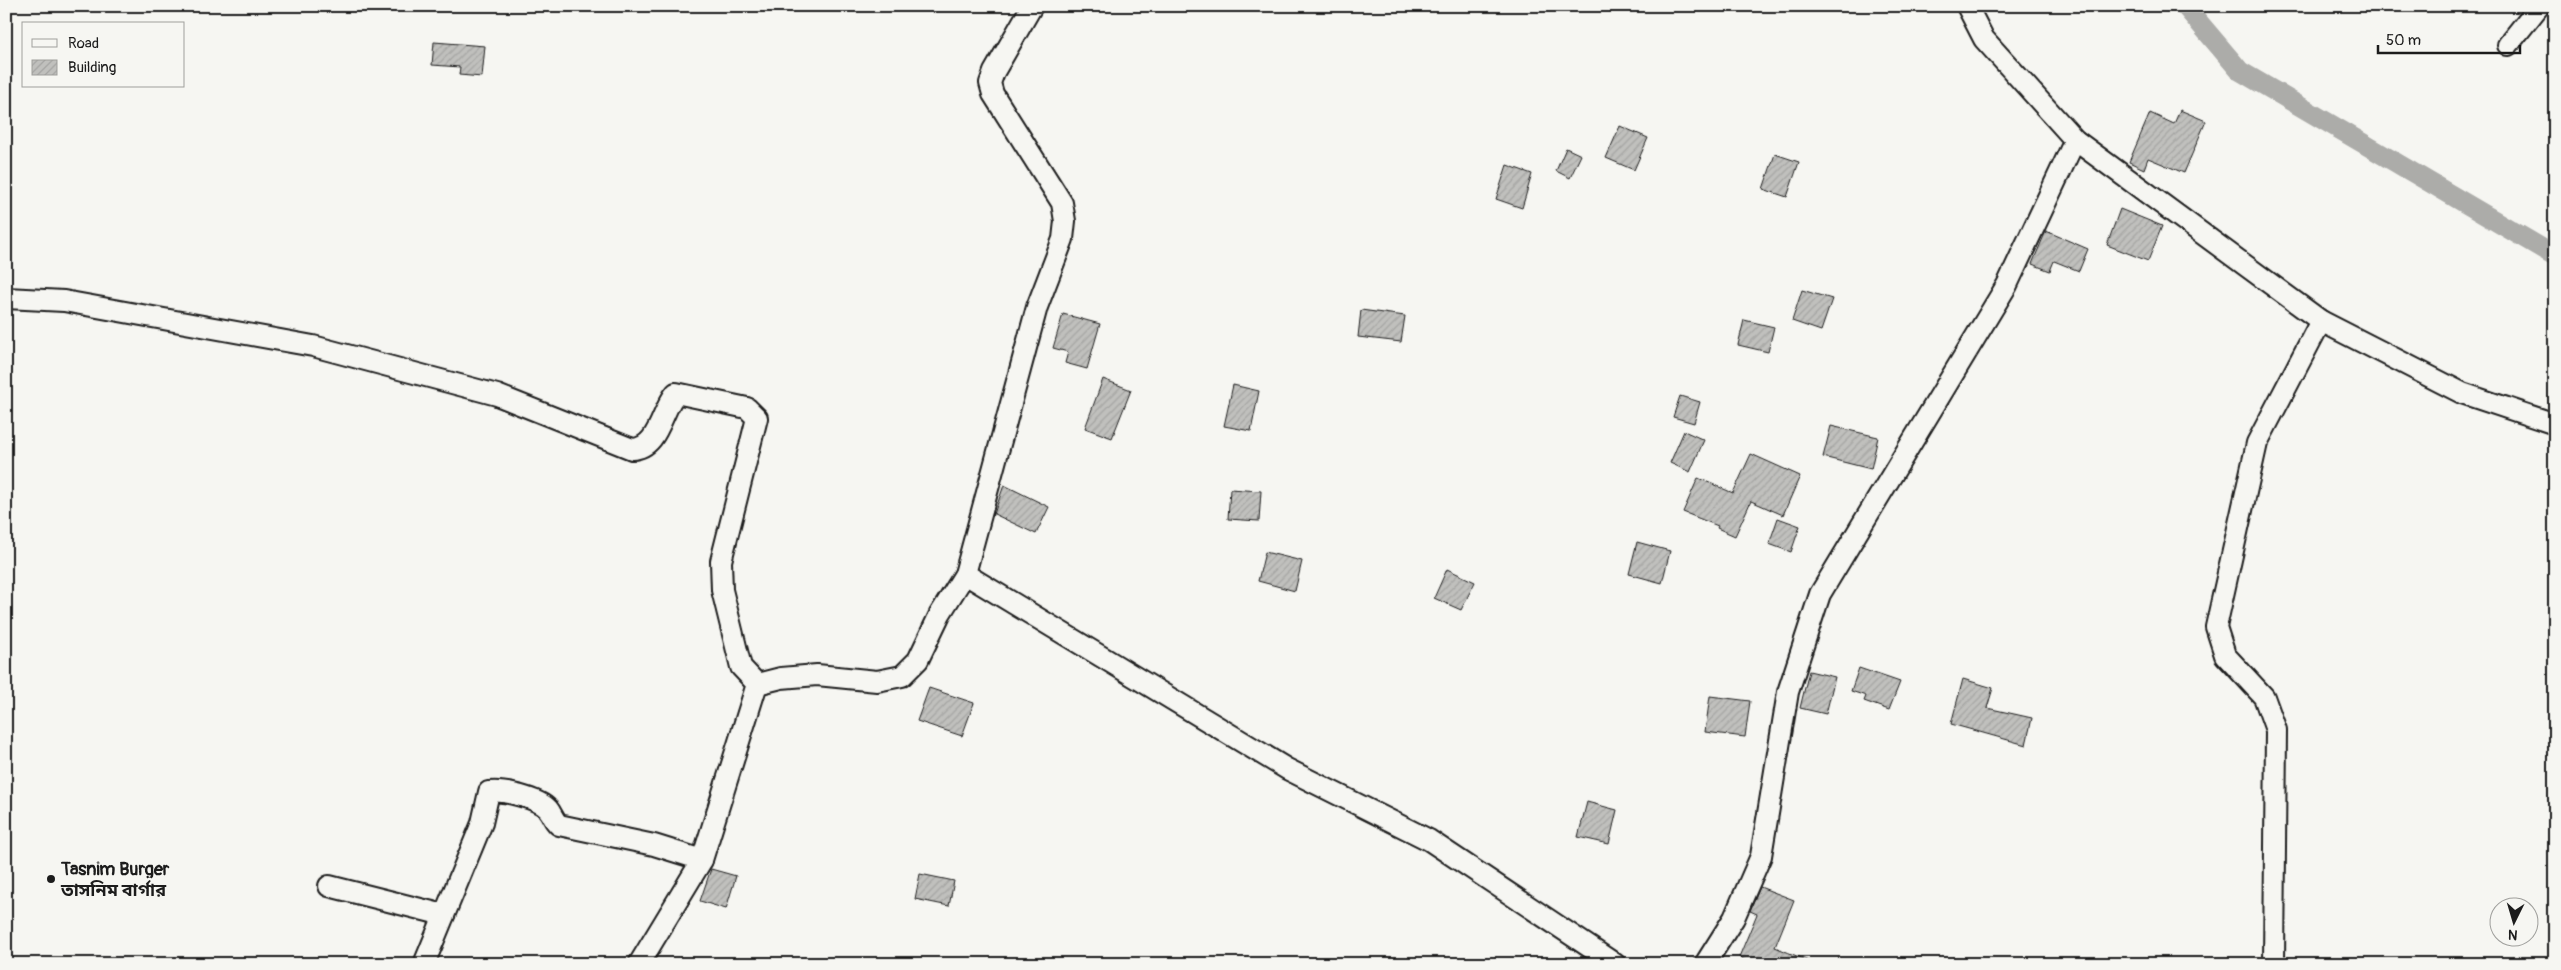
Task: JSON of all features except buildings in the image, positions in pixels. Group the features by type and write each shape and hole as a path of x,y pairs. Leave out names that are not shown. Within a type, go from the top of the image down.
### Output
{"street":[{"path":"757,684 780,678 817,675 877,681 902,676 918,660 940,614 965,574 1037,308 1063,239 1065,221 1062,203 992,94 990,83 994,72 1032,6"},
{"path":"1967,6 1984,39 2075,140 2321,321 2462,393 2555,424"},
{"path":"2508,45 2540,6"},
{"path":"1705,964 1734,918 1761,856 1788,692 1820,594 2007,285 2075,140"},
{"path":"6,298 64,300 313,346 497,395 632,449 641,449 650,443 670,400 676,393 747,408 757,418 756,429 720,561 722,590 741,667 757,684"},
{"path":"2274,964 2276,730 2264,697 2225,655 2216,627 2257,442 2321,321"},
{"path":"965,574 1287,768 1429,840 1615,964"},
{"path":"638,964 702,860 757,684"},
{"path":"424,964 482,823 488,792 500,790 539,802 548,810 552,819 560,825 654,845 702,860"},
{"path":"329,886 444,915"}],"waterway":[{"path":"2185,6 2240,71 2555,256"}],"place":[{"name":"Tasnim Burger তাসনিম বার্গার","path":"51,879"}]}
